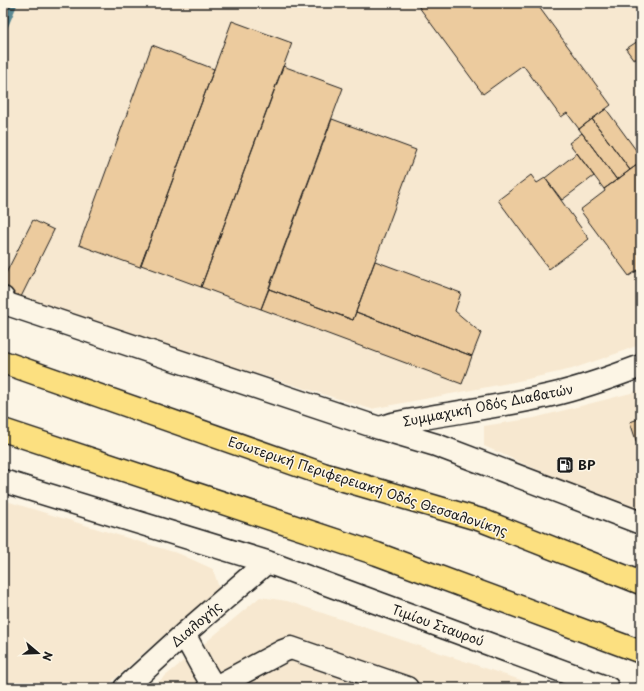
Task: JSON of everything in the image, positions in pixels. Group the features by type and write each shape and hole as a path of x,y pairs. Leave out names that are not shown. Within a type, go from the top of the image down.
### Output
{"highway":[{"name":"Εσωτερική Περιφερειακή Οδός Θεσσαλονίκης","path":"3,362 323,474 481,520 641,583"},
{"path":"3,430 377,554 641,652"}],"street":[{"path":"3,298 7,304 379,428 436,445 641,523"},
{"name":"Συμμαχική Οδός Διαβατών","path":"379,428 400,422 552,395 585,386 641,366"},
{"name":"Τιμίου Σταυρού","path":"3,481 267,562 608,688"},
{"name":"Διαλογής","path":"125,688 184,634 267,562"},
{"path":"184,634 214,688 290,648 407,688"}],"shaded area":[{"path":"3,3 641,3 641,344 572,369 514,382 371,409 216,361 3,303"},
{"path":"641,389 641,516 484,446 484,426 534,418 631,393"},
{"path":"3,500 180,554 213,569 219,588 105,688 3,688"},
{"path":"260,597 287,601 544,688 151,688"}],"building":[{"path":"416,3 536,3 611,105 579,129 567,113 561,117 523,65 483,94"},
{"path":"232,21 292,43 201,287 141,265"},
{"path":"641,39 641,56 634,60 626,49"},
{"path":"152,45 214,69 140,267 79,245"},
{"path":"283,66 343,88 261,309 201,287"},
{"path":"606,109 641,157 641,162 630,170 592,119"},
{"path":"332,119 416,150 353,320 269,289"},
{"path":"592,119 630,170 617,180 579,129"},
{"path":"582,133 617,180 604,189 569,143"},
{"path":"577,153 594,176 562,200 545,178"},
{"path":"641,162 641,268 629,276 580,210 605,191 604,189"},
{"path":"531,175 537,183 545,178 589,239 549,269 498,200"},
{"path":"33,220 54,230 21,297 3,288 3,279"},
{"path":"375,261 461,293 455,311 481,333 472,356 356,312"},
{"path":"269,289 353,320 356,312 472,356 462,384 261,309"},
{"path":"641,418 641,456 630,422"}],"waterway":[{"path":"3,27 13,3"}],"place":[{"name":"BP","path":"565,465"}]}
